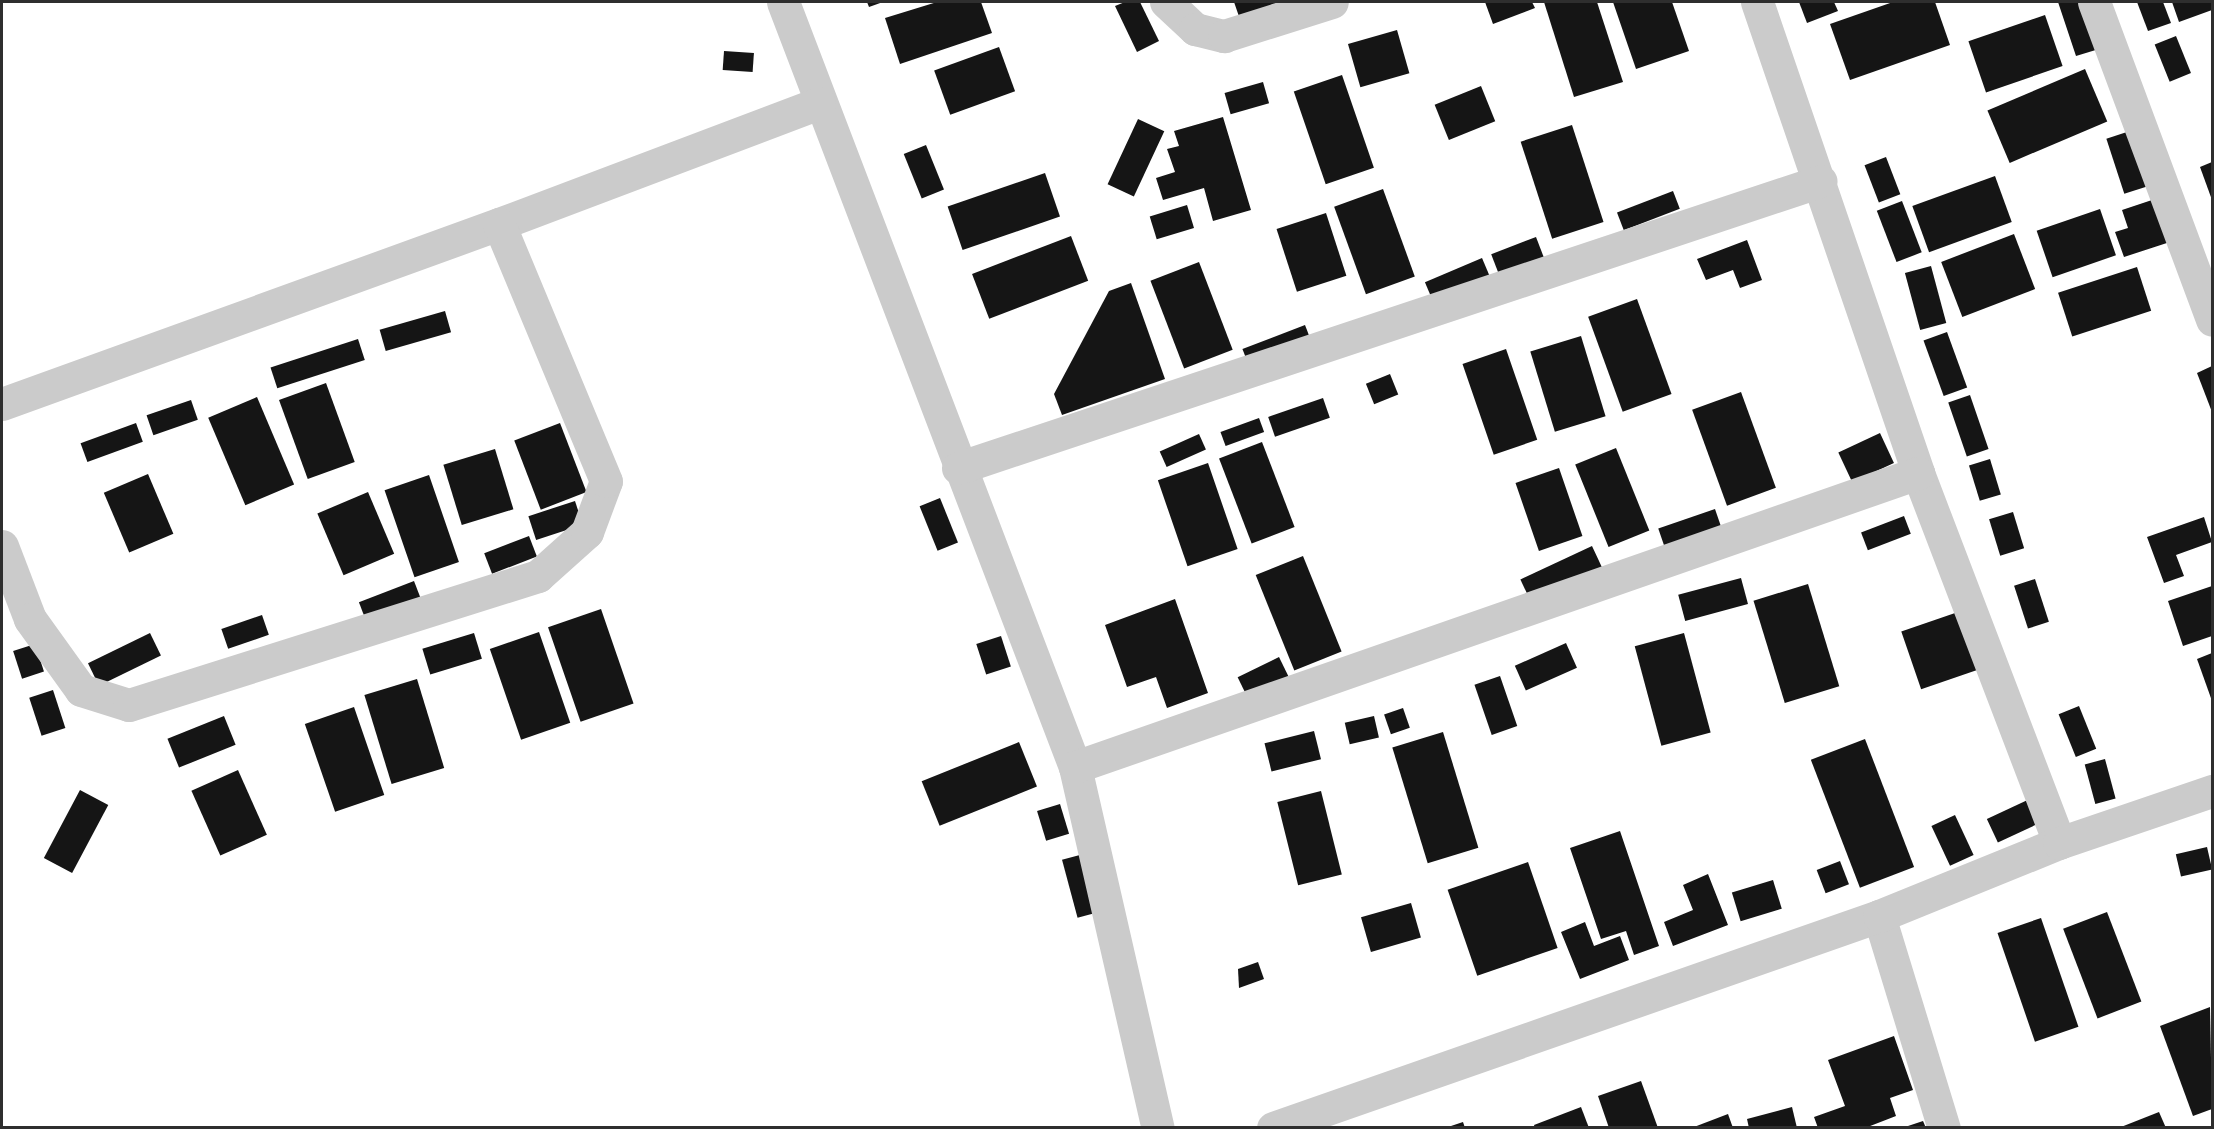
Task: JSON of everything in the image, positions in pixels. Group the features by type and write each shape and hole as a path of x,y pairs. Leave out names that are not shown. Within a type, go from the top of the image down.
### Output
{"street":[{"path":"783,2 819,103 958,468 1075,767 1158,1128"},
{"path":"1166,2 1195,29 1224,36 1332,2"},
{"path":"1757,2 1821,180 1918,473 2059,843"},
{"path":"2094,2 2212,320"},
{"path":"2,404 499,224 819,103"},
{"path":"958,468 1821,180"},
{"path":"2,546 30,619 81,690 129,705 538,576 587,532 606,481 499,224"},
{"path":"1075,767 1918,473"},
{"path":"1273,1128 1879,916 2059,843 2212,791"},
{"path":"1879,916 1944,1128"}],"building":[{"path":"867,2 883,2 869,7"},
{"path":"937,2 981,2 992,33 900,64 885,18"},
{"path":"1125,2 1140,2 1159,41 1137,52 1115,6"},
{"path":"1234,2 1276,2 1281,14 1243,28"},
{"path":"1485,2 1532,2 1535,8 1493,24"},
{"path":"1544,2 1597,2 1623,82 1574,97"},
{"path":"1613,2 1672,2 1689,51 1636,69"},
{"path":"1799,2 1834,2 1838,11 1807,23"},
{"path":"1893,2 1935,2 1950,45 1850,80 1830,24"},
{"path":"2058,2 2083,2 2099,49 2076,56"},
{"path":"2137,2 2163,2 2171,23 2148,31"},
{"path":"2172,2 2212,2 2212,10 2179,22"},
{"path":"2045,15 2063,66 1986,92 1968,41"},
{"path":"1397,30 1409,73 1360,87 1348,44"},
{"path":"2176,36 2191,73 2170,82 2155,45"},
{"path":"999,47 1015,91 950,115 934,71"},
{"path":"724,51 754,53 753,72 723,70"},
{"path":"2085,69 2107,121 2010,163 1987,110"},
{"path":"1342,75 1374,168 1326,184 1294,92"},
{"path":"1263,82 1269,103 1231,114 1225,93"},
{"path":"1481,86 1495,121 1449,140 1435,105"},
{"path":"1223,117 1251,210 1213,221 1204,188 1163,200 1156,178 1175,172 1167,149 1179,146 1174,131"},
{"path":"1138,119 1164,131 1134,197 1108,184"},
{"path":"1572,125 1604,222 1552,239 1521,142"},
{"path":"2133,130 2151,185 2124,194 2106,139"},
{"path":"926,145 944,190 922,198 904,154"},
{"path":"1886,157 1900,194 1879,203 1865,165"},
{"path":"2212,162 2212,200 2200,167"},
{"path":"1045,173 1060,216 963,250 948,207"},
{"path":"1995,176 2012,222 1929,252 1912,206"},
{"path":"1383,189 1415,276 1366,294 1334,207"},
{"path":"1673,191 1680,209 1624,230 1617,213"},
{"path":"2158,198 2173,241 2124,257 2115,232 2128,228 2122,210"},
{"path":"1902,201 1922,252 1897,262 1877,211"},
{"path":"1187,205 1194,228 1157,239 1150,216"},
{"path":"2100,209 2116,255 2053,277 2037,231"},
{"path":"1326,213 1346,276 1297,292 1277,229"},
{"path":"2014,234 2035,289 1962,317 1941,262"},
{"path":"1071,236 1088,281 989,319 972,274"},
{"path":"1536,237 1544,258 1499,275 1491,254"},
{"path":"1747,240 1762,280 1740,288 1733,270 1706,280 1697,259"},
{"path":"1482,258 1491,279 1434,303 1425,282"},
{"path":"1199,262 1233,350 1184,368 1150,281"},
{"path":"1931,266 1946,323 1920,330 1905,273"},
{"path":"2137,267 2151,311 2072,336 2058,293"},
{"path":"1131,283 1165,379 1062,415 1054,394 1109,291"},
{"path":"1637,299 1672,394 1623,412 1588,317"},
{"path":"445,311 451,332 386,351 380,330"},
{"path":"1305,325 1312,343 1249,367 1242,349"},
{"path":"1947,332 1967,387 1944,396 1924,341"},
{"path":"1581,336 1606,416 1555,432 1530,351"},
{"path":"358,339 365,360 277,388 271,367"},
{"path":"1506,349 1537,440 1494,455 1463,364"},
{"path":"2212,366 2212,412 2197,373"},
{"path":"1390,374 1398,394 1374,404 1366,384"},
{"path":"326,383 355,462 308,479 279,400"},
{"path":"1741,392 1776,488 1727,506 1692,410"},
{"path":"1970,395 1989,449 1967,456 1948,402"},
{"path":"257,397 294,484 245,505 208,418"},
{"path":"1323,398 1330,418 1275,437 1268,417"},
{"path":"191,400 198,420 153,435 147,415"},
{"path":"1259,418 1264,432 1226,446 1220,432"},
{"path":"136,423 143,442 87,462 81,443"},
{"path":"560,423 587,492 541,510 514,441"},
{"path":"1880,433 1894,463 1852,482 1838,452"},
{"path":"1199,434 1206,450 1167,467 1160,451"},
{"path":"1262,442 1295,527 1252,543 1219,458"},
{"path":"1616,448 1649,531 1609,547 1575,464"},
{"path":"495,449 513,509 462,525 443,465"},
{"path":"1990,459 2001,494 1980,501 1969,465"},
{"path":"1208,463 1238,549 1188,566 1158,480"},
{"path":"1559,468 1582,536 1539,551 1516,483"},
{"path":"148,474 173,534 129,553 104,493"},
{"path":"429,475 459,562 415,577 385,490"},
{"path":"368,492 394,554 344,575 317,513"},
{"path":"940,498 958,543 938,551 920,506"},
{"path":"575,501 583,525 536,540 528,516"},
{"path":"1715,509 1723,532 1666,551 1658,529"},
{"path":"2013,512 2024,548 2000,556 1989,519"},
{"path":"1904,516 1911,534 1868,550 1861,532"},
{"path":"2204,517 2212,542 2176,555 2184,576 2164,583 2147,537"},
{"path":"529,536 537,557 492,574 484,553"},
{"path":"1592,546 1604,572 1533,606 1520,579"},
{"path":"1303,556 1342,651 1294,671 1256,575"},
{"path":"1741,578 1748,604 1685,621 1678,595"},
{"path":"2035,579 2049,622 2028,629 2014,586"},
{"path":"414,581 421,599 366,620 359,602"},
{"path":"1808,584 1839,686 1785,703 1753,601"},
{"path":"2212,586 2212,636 2183,646 2168,601"},
{"path":"1175,599 1208,693 1167,708 1156,677 1127,687 1105,625"},
{"path":"601,609 634,704 581,722 548,627"},
{"path":"1958,612 1978,670 1921,689 1901,632"},
{"path":"262,615 269,635 228,649 221,629"},
{"path":"539,632 570,723 521,740 490,649"},
{"path":"150,633 161,655 99,686 88,663"},
{"path":"474,633 482,659 430,675 422,649"},
{"path":"1684,633 1711,732 1661,746 1635,646"},
{"path":"1001,636 1011,666 986,674 976,644"},
{"path":"1566,643 1577,668 1526,690 1515,666"},
{"path":"35,644 44,672 22,679 13,651"},
{"path":"2212,653 2212,701 2197,659"},
{"path":"1279,657 1293,686 1252,706 1238,677"},
{"path":"1500,676 1517,726 1492,735 1474,685"},
{"path":"417,679 444,768 392,784 364,695"},
{"path":"53,690 65,728 42,736 29,698"},
{"path":"2079,706 2096,749 2076,757 2059,714"},
{"path":"354,707 384,795 335,812 305,724"},
{"path":"1403,708 1410,728 1391,734 1384,715"},
{"path":"224,716 236,745 179,768 167,739"},
{"path":"1374,716 1379,737 1350,744 1345,723"},
{"path":"1314,731 1321,759 1272,771 1265,743"},
{"path":"1443,732 1478,848 1428,863 1392,747"},
{"path":"1865,739 1914,867 1860,888 1811,760"},
{"path":"1019,742 1037,787 940,826 922,781"},
{"path":"2105,759 2116,799 2095,804 2085,764"},
{"path":"238,770 267,835 220,856 191,791"},
{"path":"80,790 108,805 72,873 44,858"},
{"path":"1321,791 1342,874 1298,885 1277,802"},
{"path":"2034,797 2045,821 1998,843 1987,819"},
{"path":"1060,804 1069,834 1046,841 1037,811"},
{"path":"1955,815 1974,855 1950,866 1931,826"},
{"path":"1620,831 1659,946 1634,955 1626,931 1601,939 1570,848"},
{"path":"2207,847 2212,869 2181,877 2176,854"},
{"path":"1091,852 1107,910 1078,918 1062,860"},
{"path":"1840,861 1849,884 1826,893 1817,870"},
{"path":"1528,862 1558,948 1477,976 1448,890"},
{"path":"1708,874 1728,925 1673,946 1664,922 1693,910 1683,885"},
{"path":"1773,880 1782,909 1741,921 1732,893"},
{"path":"1411,903 1421,938 1371,952 1361,917"},
{"path":"2107,912 2141,1002 2098,1018 2063,929"},
{"path":"2041,918 2078,1027 2035,1042 1998,933"},
{"path":"1585,922 1594,946 1620,936 1629,960 1580,979 1561,932"},
{"path":"1258,962 1264,979 1239,988 1238,969"},
{"path":"2210,1007 2212,1109 2193,1116 2160,1026"},
{"path":"1894,1036 1913,1090 1890,1098 1896,1116 1865,1128 1818,1128 1814,1117 1845,1106 1828,1060"},
{"path":"1641,1081 1658,1128 1609,1128 1598,1096"},
{"path":"1581,1107 1589,1128 1535,1128 1534,1125"},
{"path":"1792,1107 1797,1128 1749,1128 1747,1119"},
{"path":"2159,1112 2166,1128 2121,1128 2121,1127"},
{"path":"1728,1114 1733,1128 1694,1128 1694,1127"},
{"path":"1923,1121 1926,1128 1905,1128 1905,1127"},
{"path":"1463,1122 1465,1128 1448,1128 1448,1127"}]}
